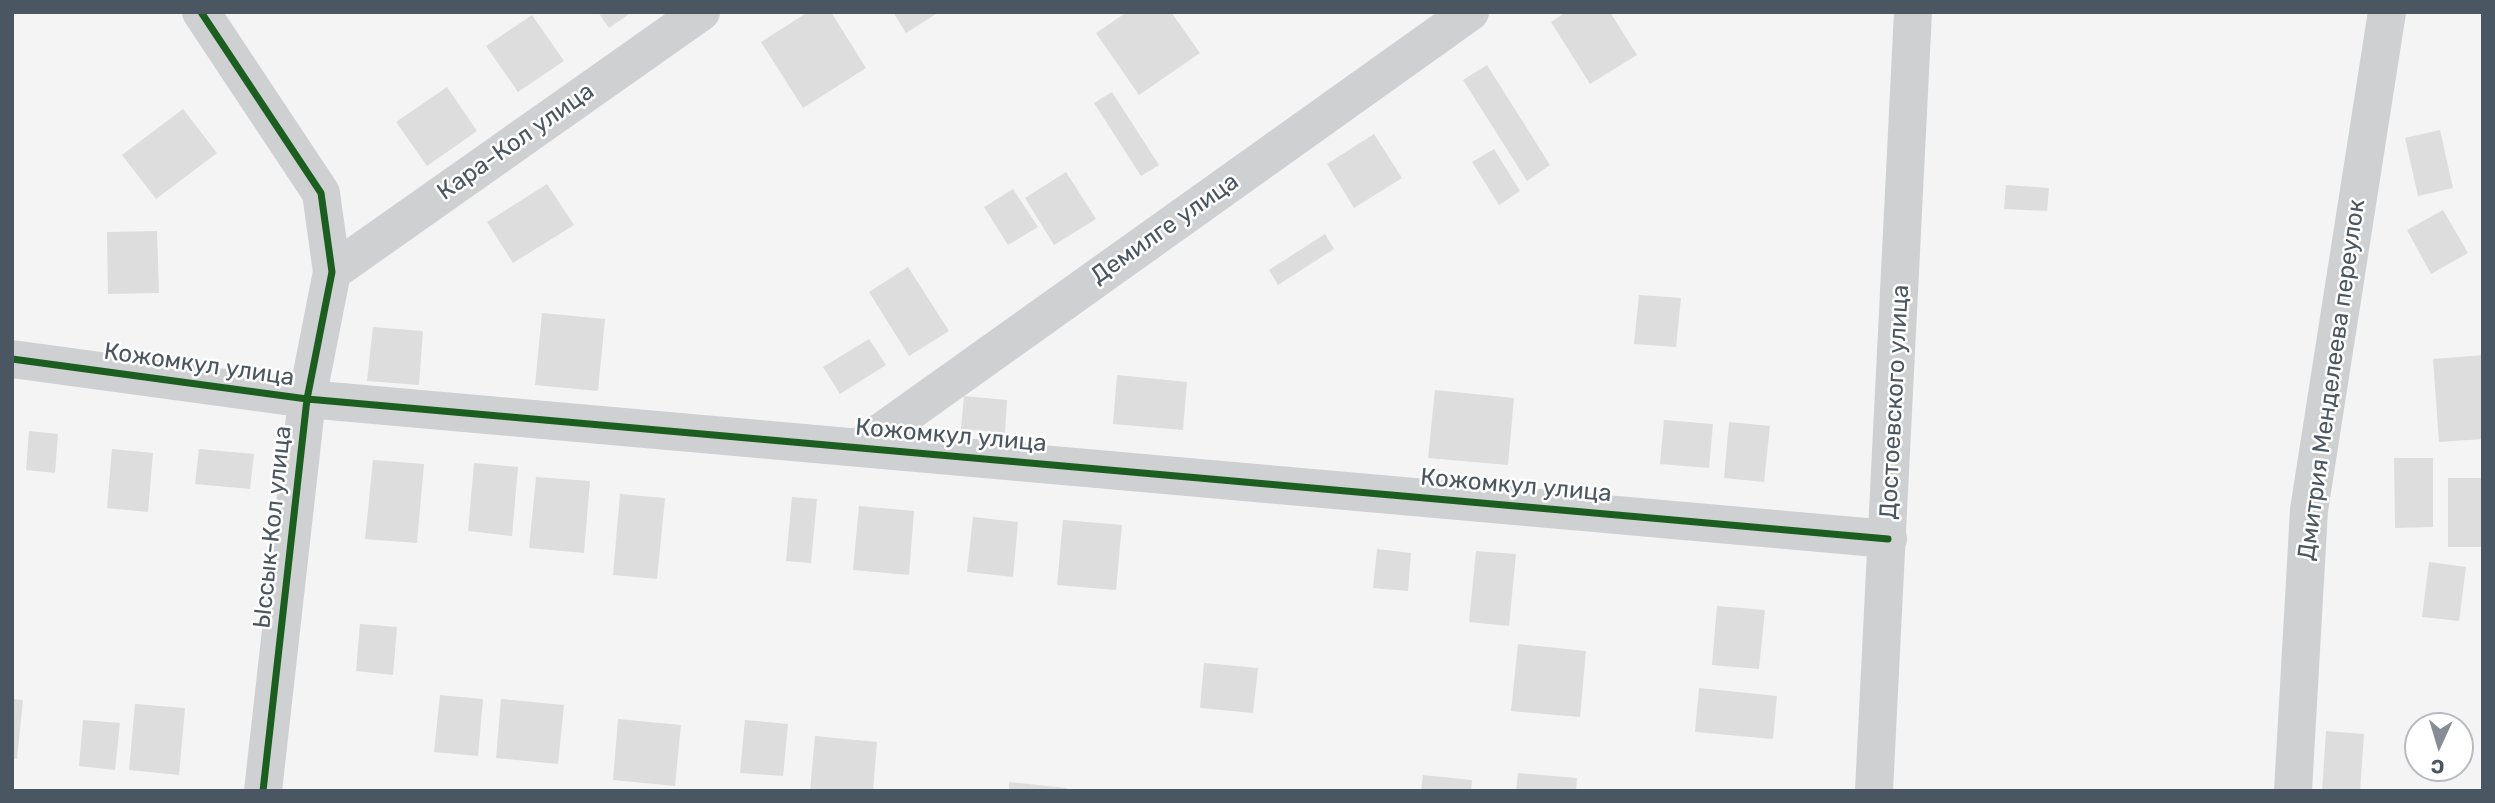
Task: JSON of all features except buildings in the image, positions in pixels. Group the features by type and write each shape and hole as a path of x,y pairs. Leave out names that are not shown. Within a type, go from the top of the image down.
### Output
{"street":[{"name":"Ыссык-Кол улица","path":"201,12 321,193 332,272 307,399 263,791"},
{"name":"Кара-Кол улица","path":"332,272 701,12"},
{"name":"Демилге улица","path":"860,447 1470,12"},
{"name":"Достоевского улица","path":"1874,791 1913,12"},
{"name":"Дмитрия Менделеева переулок","path":"2293,791 2309,510 2387,12"},
{"name":"Кожомкул улица","path":"12,359 307,399 1888,539"}],"cycle path":[{"path":"201,12 321,193 332,272 307,399 263,791"},
{"path":"12,359 307,399 1888,539"}]}
